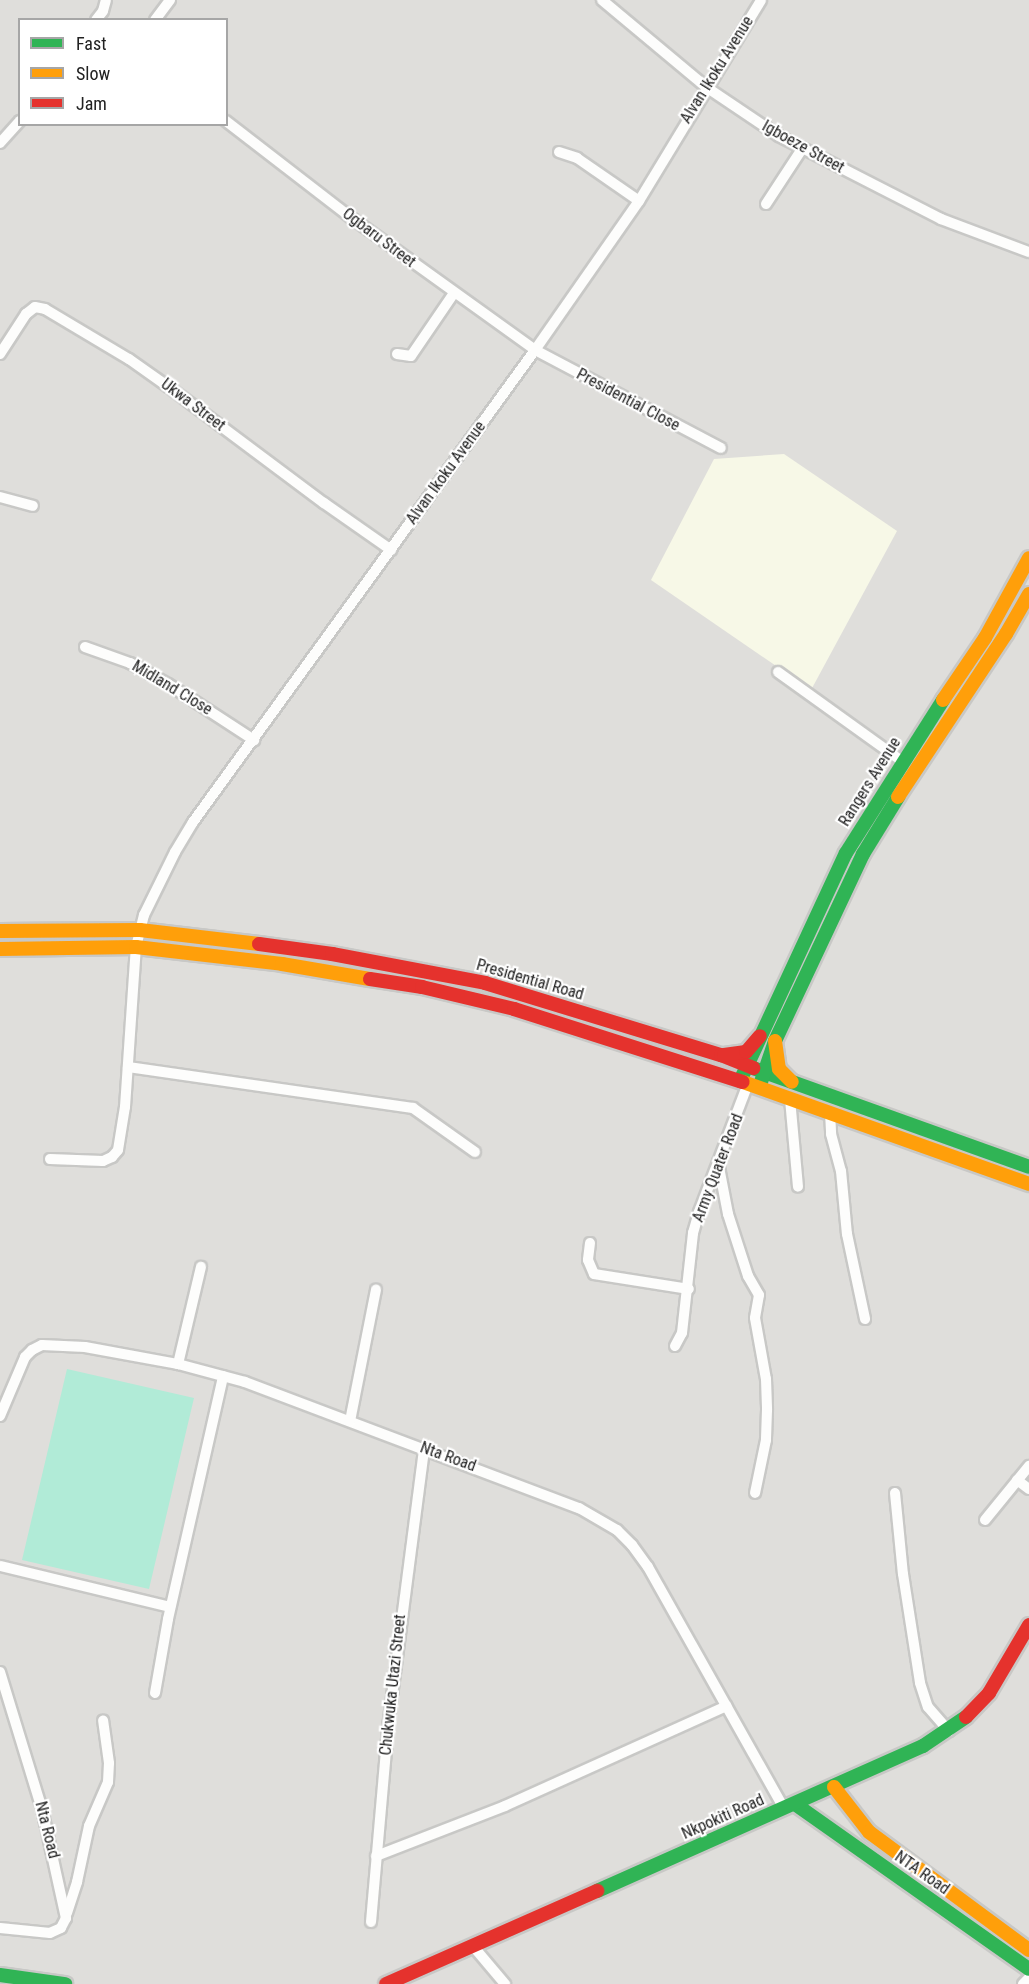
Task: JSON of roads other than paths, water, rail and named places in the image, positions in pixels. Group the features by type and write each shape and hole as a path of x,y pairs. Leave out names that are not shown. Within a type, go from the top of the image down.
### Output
{"main road":[{"name":"Rangers Avenue","path":"749,1084 747,1065 846,853 902,761 986,638 1029,558"},
{"name":"Rangers Avenue","path":"749,1084 765,1072 775,1041 863,854 885,816 1006,634 1029,594"},
{"name":"Presidential Road","path":"0,931 140,930 332,954 485,983 721,1054 800,1087 1029,1167"},
{"name":"Presidential Road","path":"0,949 136,947 282,964 422,987 514,1009 749,1084 1029,1184"},
{"path":"721,1054 746,1052 760,1036"},
{"path":"775,1041 782,1074 800,1087"},
{"path":"944,1153 951,1140"},
{"name":"Nkpokiti Road","path":"389,1983 410,1979 473,1946 923,1746 949,1731 989,1693 1029,1624"},
{"name":"NTA Road","path":"834,1787 869,1832 1029,1950"},
{"name":"NTA Road","path":"790,1806 1029,1970"},
{"path":"0,1975 65,1984"}],"street":[{"path":"97,18 106,0"},
{"path":"156,18 170,0"},
{"name":"Igboeze Street","path":"602,0 706,87 802,148 941,219 1029,252"},
{"name":"Alvan Ikoku Avenue","path":"50,1159 103,1161 112,1157 121,1139 136,947 153,893 175,852 639,201 706,87 761,0"},
{"path":"0,143 18,123"},
{"name":"Ogbaru Street","path":"228,123 353,219 535,350"},
{"path":"766,204 802,148"},
{"path":"559,152 577,158 639,201"},
{"path":"397,354 411,356 454,293"},
{"name":"Ukwa Street","path":"0,354 26,314 35,307 45,309 129,359 171,388 324,503 391,550"},
{"name":"Presidential Close","path":"535,350 721,448"},
{"path":"0,497 33,506"},
{"name":"Midland Close","path":"85,646 140,668 254,740"},
{"path":"778,672 902,761"},
{"path":"128,1067 413,1108 475,1152"},
{"name":"Army Quater Road","path":"675,1346 682,1333 689,1289 693,1233 749,1084"},
{"path":"790,1099 798,1187"},
{"path":"830,1112 831,1134 841,1171 847,1234 865,1318"},
{"path":"718,1162 728,1214 748,1275 759,1295 755,1318 766,1379 767,1410 766,1440 755,1493"},
{"path":"591,1243 588,1260 594,1274 689,1289"},
{"path":"178,1364 201,1267"},
{"path":"350,1421 376,1290"},
{"name":"Nta Road","path":"0,1416 25,1357 42,1345 85,1347 178,1364 284,1395 531,1487 579,1508 617,1530 632,1545 648,1567 726,1706 790,1806"},
{"path":"155,1693 171,1606 224,1376"},
{"name":"Chukwuka Utazi Street","path":"371,1922 403,1601 424,1449"},
{"path":"984,1520 1029,1466"},
{"path":"1017,1480 1029,1489"},
{"path":"895,1493 903,1574 920,1683 928,1707 949,1731"},
{"path":"1,1566 171,1606"},
{"name":"Nta Road","path":"0,1672 42,1809 66,1918"},
{"path":"376,1856 505,1806 726,1706"},
{"path":"0,1928 50,1933 61,1928 66,1918 77,1882 89,1826 108,1782 109,1763 104,1720"},
{"path":"473,1946 505,1984"},
{"path":"1023,1984 1029,1978"}]}
